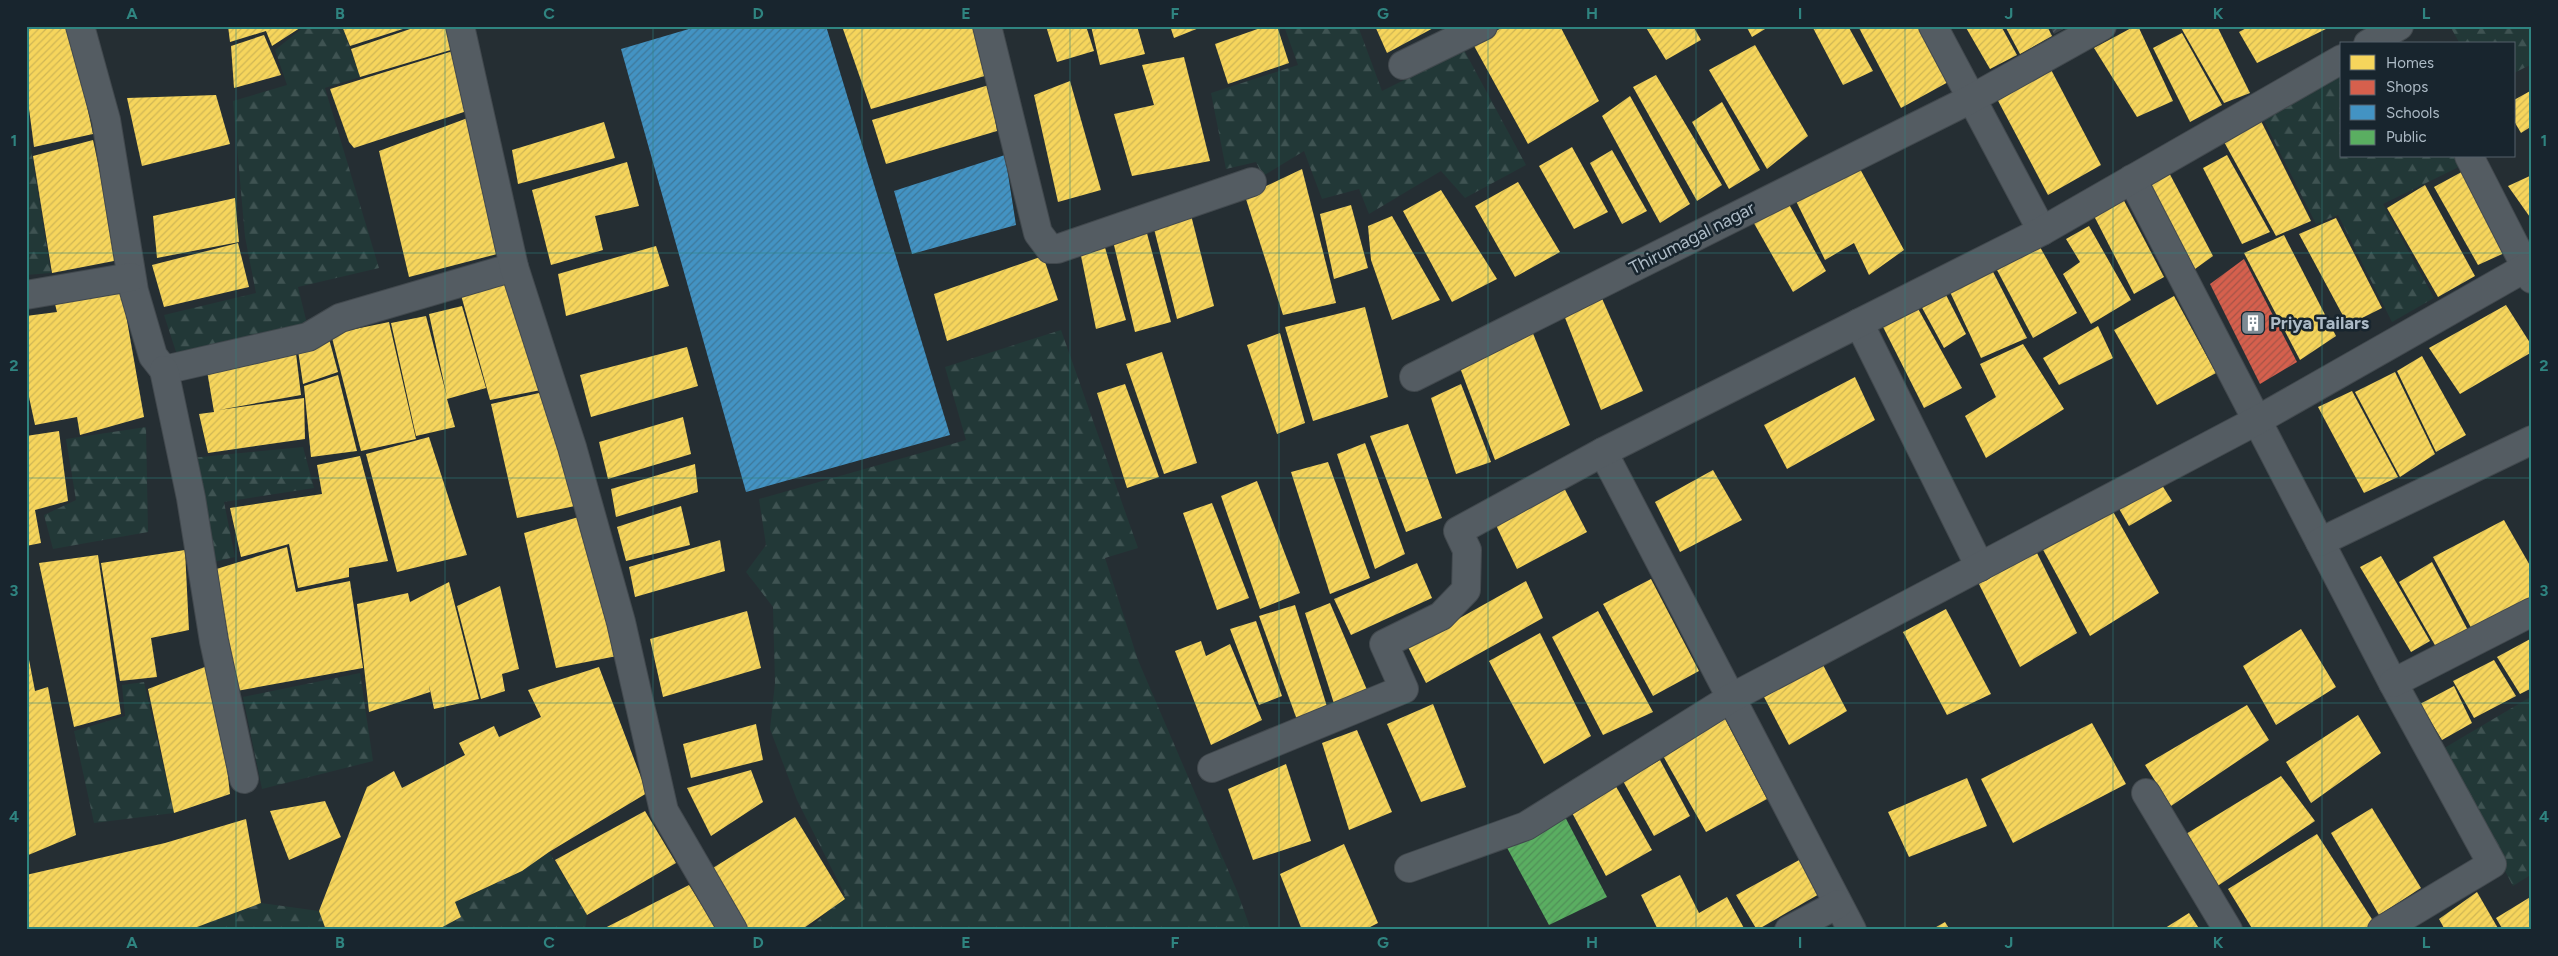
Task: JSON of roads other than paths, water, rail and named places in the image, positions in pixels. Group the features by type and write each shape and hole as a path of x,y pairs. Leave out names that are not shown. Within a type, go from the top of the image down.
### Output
{"street":[{"path":"80,26 106,120 131,277 153,356 164,370 191,498 214,641 244,779"},
{"path":"460,26 514,267 572,447 618,613 664,811 733,930"},
{"path":"987,26 1038,233 1050,249 1056,249 1252,182"},
{"path":"1403,65 1483,26"},
{"path":"1933,26 2042,231"},
{"name":"Thirumagal nagar","path":"1414,377 1971,99 2102,26"},
{"path":"2371,42 2399,26"},
{"path":"2403,26 2411,42"},
{"path":"1212,768 1404,689 1384,644 1441,616 1466,590 1467,550 1458,531 1603,452 2042,231 2340,60"},
{"path":"1409,868 1526,826 1731,698 2256,421 2528,274 2470,158"},
{"path":"2132,179 2393,683 2492,864 2382,930"},
{"path":"164,370 308,337 340,318 514,267"},
{"path":"26,295 131,277"},
{"path":"1859,323 1980,567"},
{"path":"2320,542 2532,440"},
{"path":"1603,452 1852,930"},
{"path":"2393,683 2532,612"},
{"path":"2146,793 2228,930"},
{"path":"1789,930 1838,904"}],"place":[{"name":"Priya Tailars","path":"2253,323"}]}
